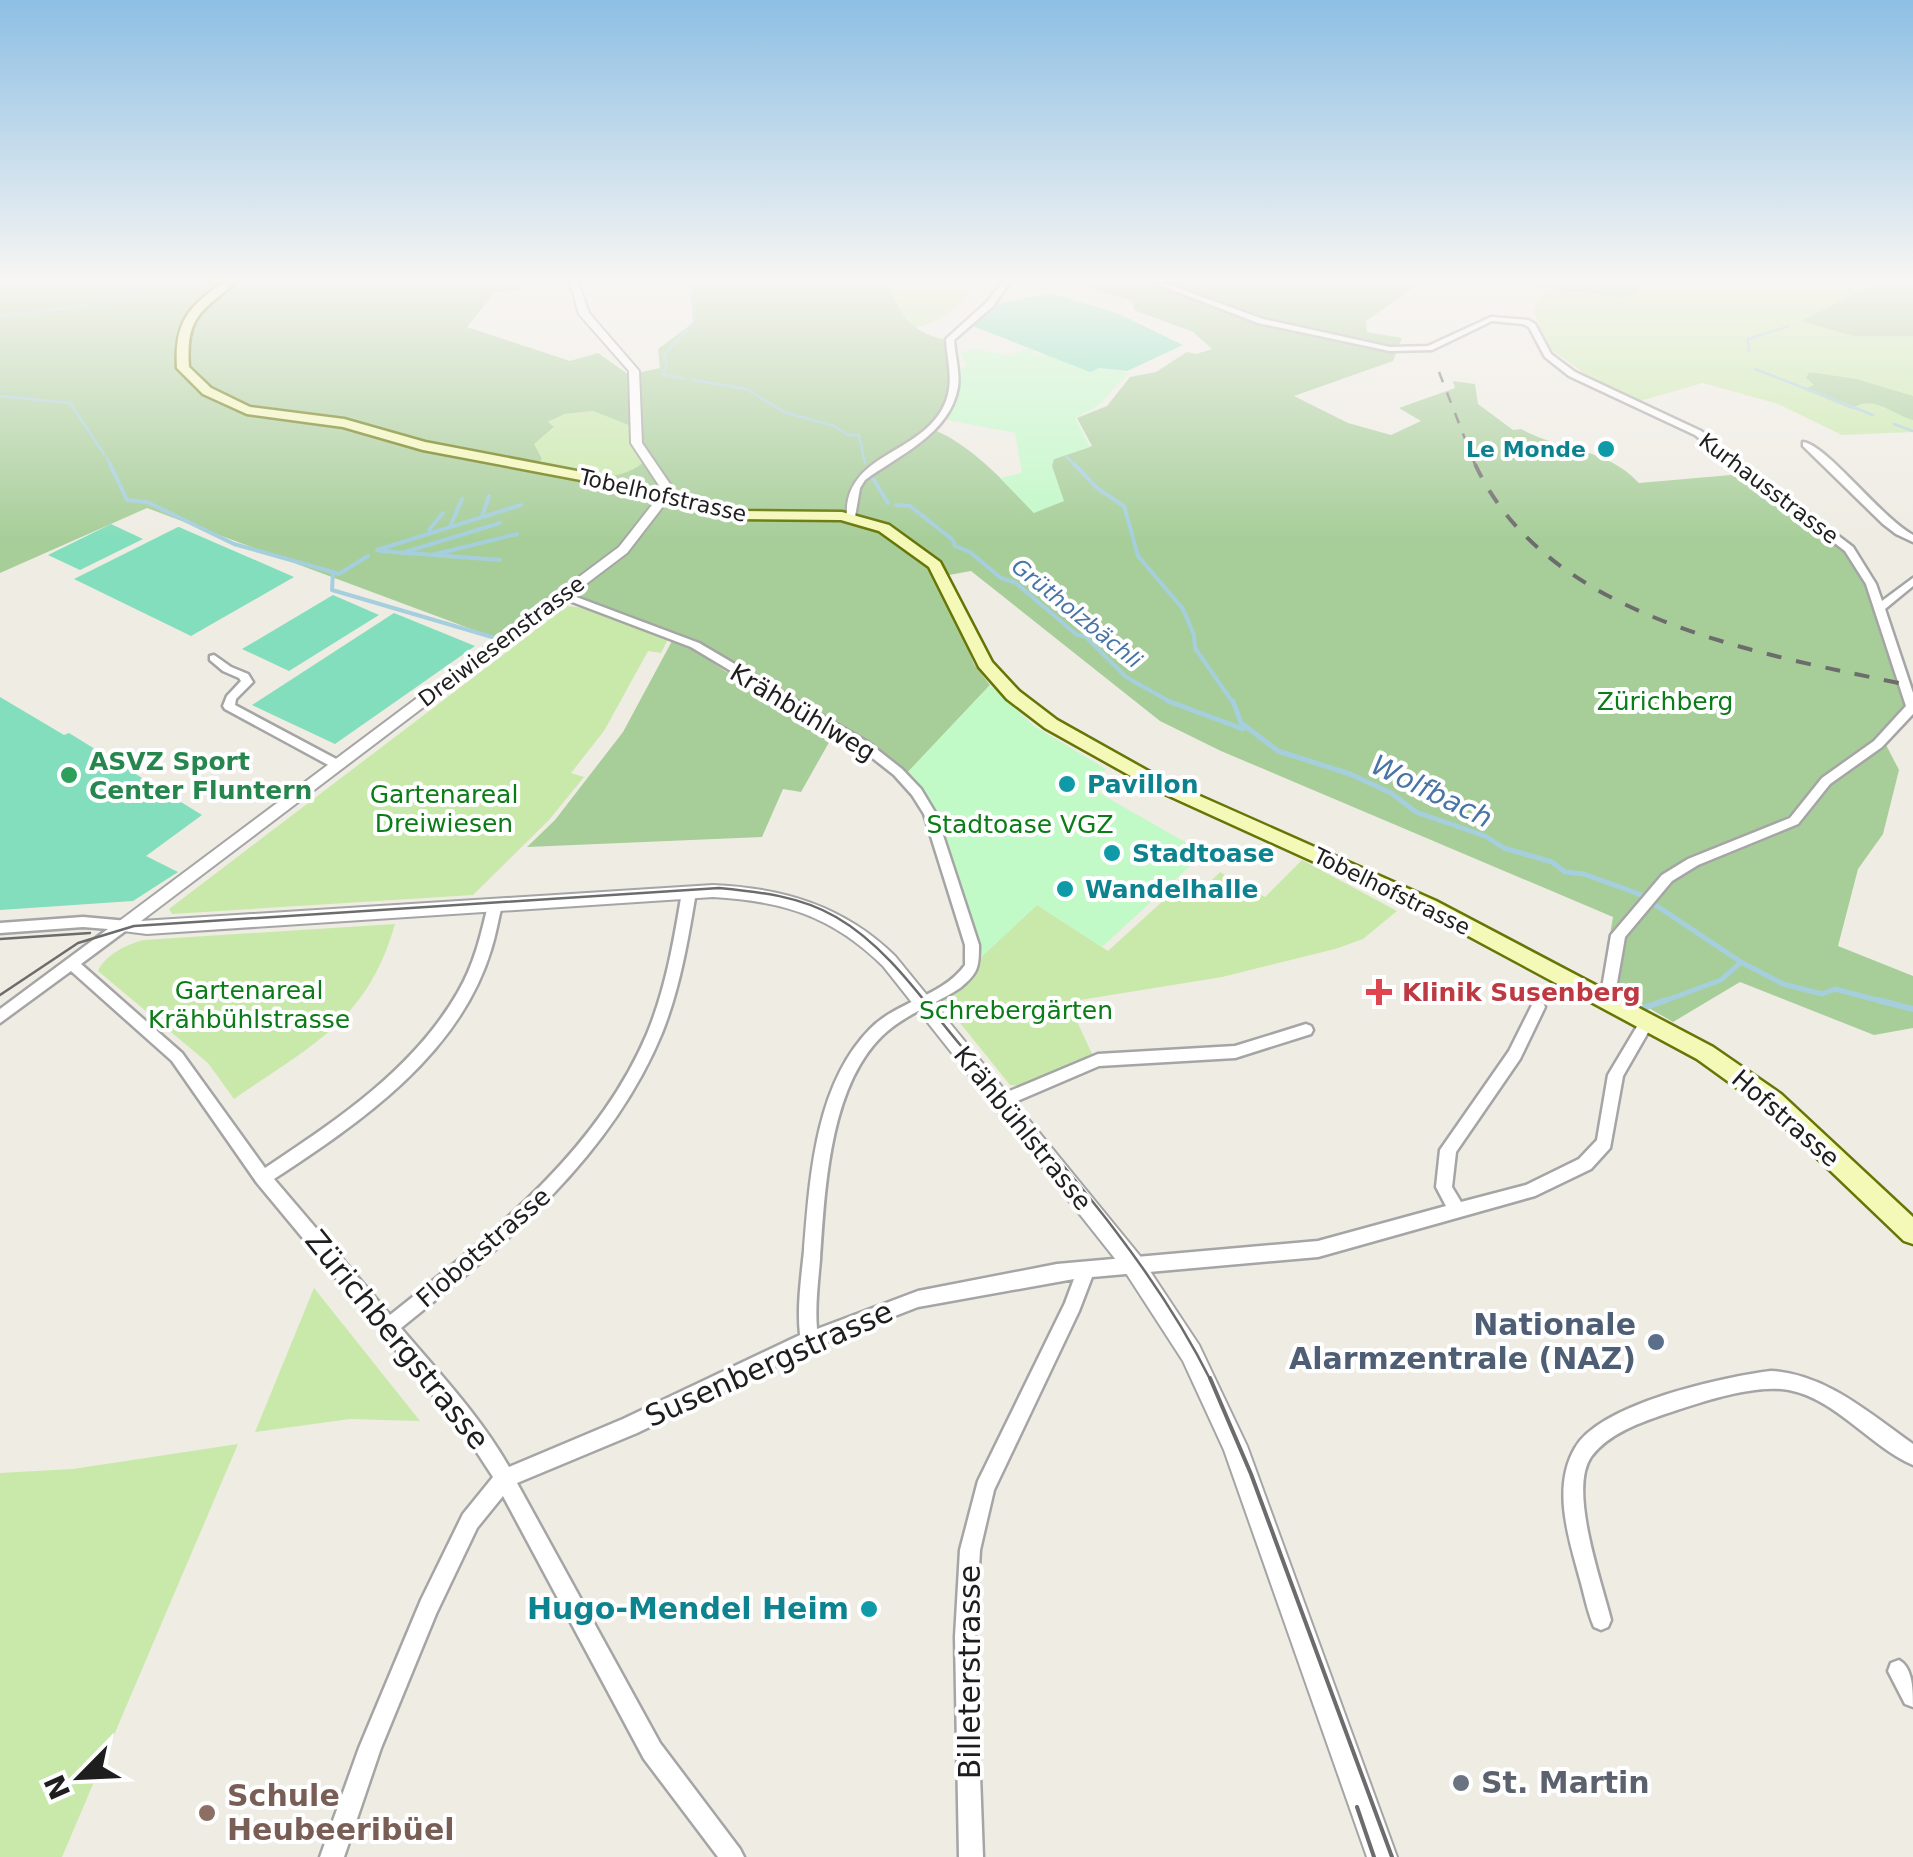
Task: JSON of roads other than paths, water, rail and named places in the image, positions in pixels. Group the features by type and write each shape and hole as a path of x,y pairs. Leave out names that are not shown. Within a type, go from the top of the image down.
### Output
{"main road":[{"name":"Tobelhofstrasse","path":"184,366 184,371 223,400 263,413 344,423 436,449 506,460 742,516 850,518 900,537 935,565 985,664 1013,695 1051,724 1160,784 1383,884 1647,1022"},
{"name":"Hofstrasse","path":"1647,1022 1750,1082 1913,1232"}],"street":[{"path":"629,366 634,371 633,438 641,458 666,487 665,496"},
{"path":"850,518 861,478 930,428 949,408 953,366"},
{"name":"Kurhausstrasse","path":"1561,366 1698,433 1826,528 1858,561 1879,608 1912,709"},
{"path":"1806,444 1828,460 1892,529 1913,538"},
{"name":"Dreiwiesenstrasse","path":"123,925 624,550 665,496"},
{"path":"1879,608 1913,580"},
{"name":"Krähbühlweg","path":"563,595 695,646 865,746 917,792 947,862 974,957 961,980 874,1033 854,1058 836,1097 826,1142 806,1316 810,1340"},
{"path":"214,658 244,676 247,682 230,698 229,706 336,764"},
{"path":"1608,1000 1615,946 1630,917 1667,878 1694,862 1794,821 1826,780 1878,744 1912,709"},
{"name":"Krähbühlstrasse","path":"123,925 147,928 689,892 771,896 828,915 873,945 1132,1263 1185,1342 1222,1415 1382,1857"},
{"name":"Flobotstrasse","path":"389,1327 518,1222 556,1183 617,1105 664,1016 681,956 689,892"},
{"path":"263,1178 376,1100 430,1048 472,982 496,905"},
{"path":"0,928 83,922 123,925"},
{"path":"0,1016 123,925"},
{"name":"Zürichbergstrasse","path":"73,965 177,1057 263,1178 470,1424 504,1478 652,1751 732,1857"},
{"path":"1457,1212 1444,1187 1448,1150 1516,1055 1538,1007"},
{"name":"Susenbergstrasse","path":"504,1478 618,1432 810,1340 918,1299 955,1289 1132,1263 1284,1254 1528,1191 1585,1164 1604,1143 1616,1075 1647,1022"},
{"path":"1002,1101 1098,1060 1235,1052 1306,1030"},
{"name":"Billeterstrasse","path":"971,1857 965,1637 970,1550 985,1488 1073,1305 1085,1270"},
{"path":"1602,1620 1576,1509 1574,1480 1586,1448 1603,1433 1722,1386 1778,1380 1812,1390 1913,1456"},
{"path":"332,1857 370,1748 428,1607 480,1506 504,1478"},
{"path":"1899,1671 1913,1696"}],"waterway":[{"name":"Grütholzbächli","path":"666,366 663,374 684,379"},
{"path":"1755,369 1873,415"},
{"name":"Grütholzbächli","path":"693,380 746,389 784,412 834,426 848,435 859,435 865,463"},
{"path":"0,396 70,403 104,454"},
{"path":"1894,424 1913,431"},
{"name":"Wolfbach","path":"1066,456 1074,464"},
{"path":"107,458 111,467"},
{"path":"110,464 127,500 147,502 234,544 333,572"},
{"name":"Wolfbach","path":"1074,464 1077,467"},
{"name":"Wolfbach","path":"1074,464 1098,489 1124,506 1138,556 1183,609 1195,648 1234,704"},
{"name":"Grütholzbächli","path":"872,477 888,503"},
{"path":"482,517 489,496"},
{"path":"450,527 462,499"},
{"path":"377,550 521,505"},
{"name":"Grütholzbächli","path":"896,505 910,506 953,540 955,546 970,552 1001,578 1016,583 1077,635 1085,636 1126,677 1170,702"},
{"path":"429,530 443,513"},
{"path":"403,553 500,523"},
{"path":"432,555 517,534"},
{"path":"380,551 403,553"},
{"path":"403,553 432,555"},
{"path":"432,555 500,560"},
{"path":"333,572 339,574 368,556"},
{"path":"333,572 332,590 492,637"},
{"name":"Wolfbach","path":"1233,701 1241,723 1278,751 1350,774 1391,793 1416,812 1485,836 1504,848 1552,862 1565,872 1584,874 1639,894 1741,962"},
{"name":"Grütholzbächli","path":"1170,702 1243,729"},
{"name":"Grütholzbächli","path":"1170,702 1174,704"},
{"path":"1659,1003 1721,980 1741,962"},
{"name":"Wolfbach","path":"1741,962 1783,984 1822,994 1835,989 1888,1003"},
{"path":"1644,1008 1666,1000"},
{"name":"Wolfbach","path":"1878,1000 1913,1009"}],"tram line":[{"path":"0,995 78,943 134,926 719,888 765,893 808,904 855,929 889,959 919,994 1097,1206 1158,1291 1211,1381"},
{"path":"0,939 90,933"},
{"path":"1210,1378 1251,1474 1392,1857"},
{"path":"1357,1807 1374,1857"}],"railway":[{"path":"1439,372 1476,467"},
{"path":"1475,464 1508,517 1553,560 1605,594 1664,622 1727,643 1913,686"}],"place":[{"name":"Le Monde","path":"1606,449"},
{"name":"ASVZ Sport Center Fluntern","path":"69,775"},
{"name":"Pavillon","path":"1067,784"},
{"name":"Stadtoase","path":"1112,853"},
{"name":"Wandelhalle","path":"1065,889"},
{"name":"Klinik Susenberg","path":"1379,992"},
{"name":"Nationale Alarmzentrale (NAZ)","path":"1656,1342"},
{"name":"Hugo-Mendel Heim","path":"869,1609"},
{"name":"St. Martin","path":"1461,1783"},
{"name":"Schule Heubeeribüel","path":"207,1813"}],"park label":[{"name":"Zürichberg","path":"1665,701"},
{"name":"Gartenareal Dreiwiesen","path":"444,808"},
{"name":"Stadtoase VGZ","path":"1020,824"},
{"name":"Gartenareal Krähbühlstrasse","path":"249,1004"},
{"name":"Schrebergärten","path":"1016,1010"}]}
